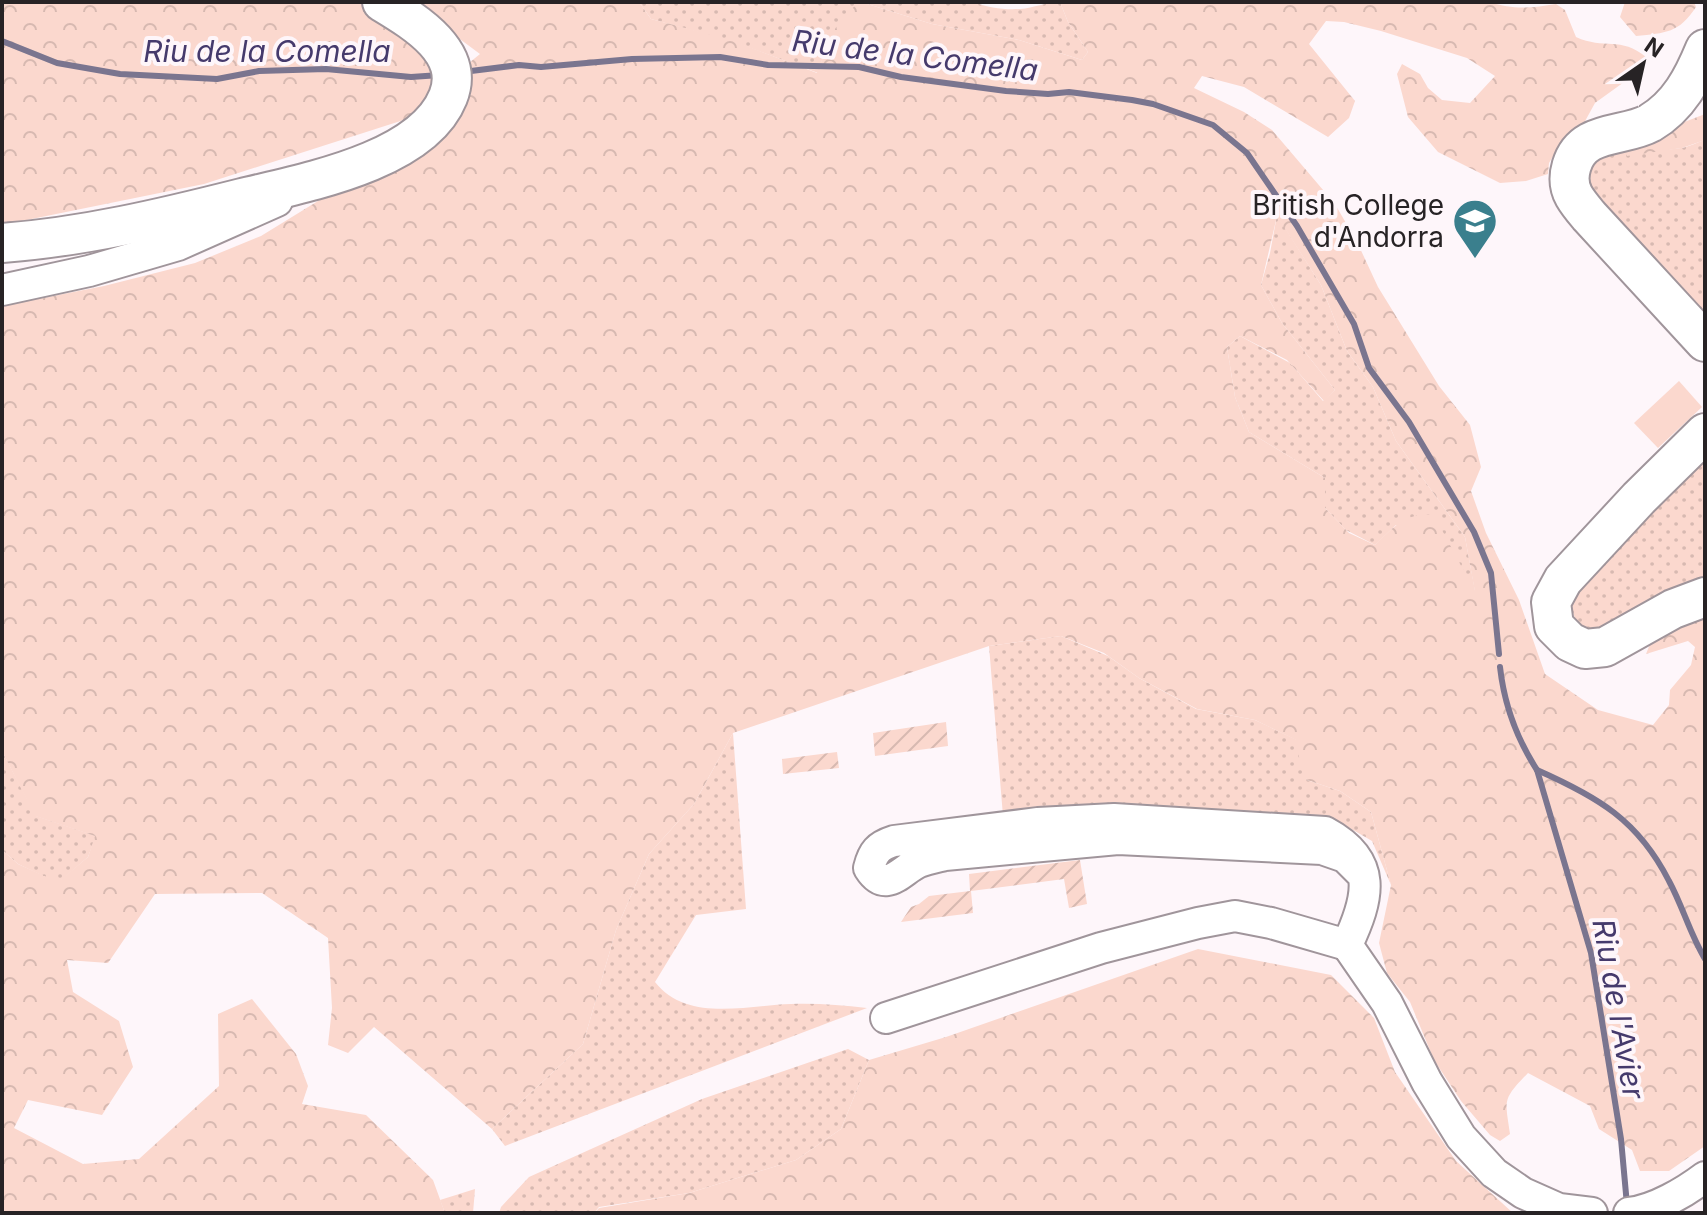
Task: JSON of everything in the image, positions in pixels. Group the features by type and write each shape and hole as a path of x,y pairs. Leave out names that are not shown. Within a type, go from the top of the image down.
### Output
{"main road":[{"path":"2,243 36,241 160,219 298,184 403,146 438,117 447,100 453,73 448,58 421,27 382,2"},
{"path":"1705,49 1692,79 1675,103 1649,124 1590,142 1574,157 1569,176 1573,195 1589,216 1705,342"},
{"path":"1705,433 1563,580 1551,602 1554,626 1570,642 1585,649 1605,647 1673,609 1705,597"}],"street":[{"path":"2,290 89,271 178,245 290,196 298,184"},
{"path":"1347,945 1363,912 1366,896 1363,875 1355,854 1325,832 1114,819 1038,823 894,841 880,845 872,855 869,868 874,877 885,880 899,877 920,862 945,855 1118,839 1322,849 1345,857 1363,875"},
{"path":"886,1018 1101,948 1198,923 1235,916 1271,923 1347,945 1387,1003 1427,1082 1461,1137 1494,1173 1523,1193 1559,1209 1592,1213"},
{"path":"1635,1212 1691,1187 1705,1177"}],"green space":[{"path":"2,2 358,2 398,26 432,60 430,84 423,103 413,117 204,184 2,225"},
{"path":"410,2 639,2 651,19 731,40 817,73 838,24 861,2 932,24 1019,40 1082,60 1088,52 1068,22 1060,2 1490,2 1523,8 1556,4 1565,10 1576,37 1628,47 1646,57 1638,72 1595,103 1584,123 1562,141 1549,163 1548,174 1526,181 1500,183 1438,152 1408,117 1397,74 1402,64 1420,74 1428,88 1442,100 1470,103 1495,76 1467,58 1381,31 1326,21 1309,44 1355,101 1349,118 1328,137 1244,87 1202,76 1194,88 1244,112 1272,130 1335,204 1378,287 1439,386 1470,425 1481,467 1471,491 1486,533 1519,600 1545,674 1598,710 1653,725 1669,705 1670,690 1691,665 1695,647 1688,641 1646,654 1650,644 1705,612 1705,1146 1669,1171 1640,1171 1632,1150 1599,1129 1590,1106 1528,1073 1507,1100 1510,1134 1500,1141 1490,1135 1461,1101 1434,1060 1410,1002 1387,973 1379,943 1391,885 1371,812 1340,791 1307,780 1301,768 1296,740 1255,720 1197,709 1139,678 1104,653 1061,636 989,646 733,733 694,804 649,854 616,930 583,1044 492,1129 374,1027 348,1053 328,1045 332,1008 328,938 262,893 155,894 108,963 67,960 73,992 119,1021 133,1067 102,1115 28,1100 14,1128 83,1164 139,1159 219,1086 218,1014 252,999 296,1054 308,1086 302,1104 366,1115 433,1180 445,1213 2,1213 2,850 18,864 58,882 88,857 95,836 35,816 2,751 2,306 104,286 195,263 261,236 331,193 419,158 461,99 464,67 480,54","holes":["1277,216 1321,285 1347,351 1373,387 1396,441 1465,537 1475,592 1434,515 1408,518 1375,545 1349,533 1325,508 1325,478 1249,432 1235,397 1227,347 1240,336 1287,360 1324,401 1335,390 1282,323 1261,285"]},
{"path":"639,2 861,2 828,41 818,73 734,42 651,19"},
{"path":"861,2 974,2 1014,9 1060,2 1068,22 1088,52 1082,60 1019,40 932,24"},
{"path":"1625,2 1694,2 1696,7 1684,22 1671,30 1636,36 1620,17"},
{"path":"1705,114 1705,140 1682,148 1627,156 1625,145"},
{"path":"1705,140 1705,329 1583,188 1590,170 1609,152 1681,148"},
{"path":"1277,215 1321,285 1347,351 1373,387 1396,441 1465,537 1476,596 1396,525 1375,545 1346,530 1325,508 1325,478 1249,432 1235,397 1227,347 1240,336 1290,363 1323,401 1335,390 1282,323 1261,285"},
{"path":"1679,381 1702,407 1658,448 1634,423"},
{"path":"1705,453 1705,588 1590,634 1576,621 1570,605 1582,584"},
{"path":"1061,636 1108,656 1139,678 1196,709 1255,720 1297,740 1307,780 1340,791 1371,812 1391,885 1372,841 1336,820 1003,816 989,646"},
{"path":"946,722 948,746 875,756 873,733"},
{"path":"733,733 746,909 696,915 655,982 668,995 700,1007 718,1009 810,1004 867,1008 505,1146 492,1129 583,1044 616,930 649,854 694,804"},
{"path":"2,751 36,816 96,836 88,857 58,883 18,864 2,850"},
{"path":"837,752 839,768 783,774 782,759"},
{"path":"1080,860 1087,904 1069,908 1064,879 971,891 973,913 901,922 911,907 929,896 970,891 969,874"},
{"path":"1198,949 1331,975 1374,1018 1395,1072 1456,1161 1513,1213 594,1213 599,1208 689,1193 796,1160 841,1129 869,1060 946,1037"},
{"path":"848,1049 869,1060 841,1129 796,1160 689,1193 599,1207 594,1213 499,1213 529,1177 702,1099"},
{"path":"475,1189 473,1213 445,1213 440,1200"}],"waterway":[{"name":"Riu de la Comella","path":"2,41 57,63 120,74 217,79 259,71 326,69 411,77 440,75"},
{"name":"Riu de la Comella","path":"463,72 519,65 541,67 632,59 720,57 768,65 859,67 901,77 1006,91 1069,92 1132,100 1213,125 1247,153 1297,226 1354,324 1369,368 1409,422 1474,532 1491,573 1499,654"},
{"name":"Riu de l'Avier","path":"1500,667 1512,720 1537,770 1591,953 1621,1139 1627,1205"},
{"path":"1537,770 1579,790 1630,826 1669,881 1705,959"}],"place":[{"name":"British College d'Andorra","path":"1475,260"}]}
